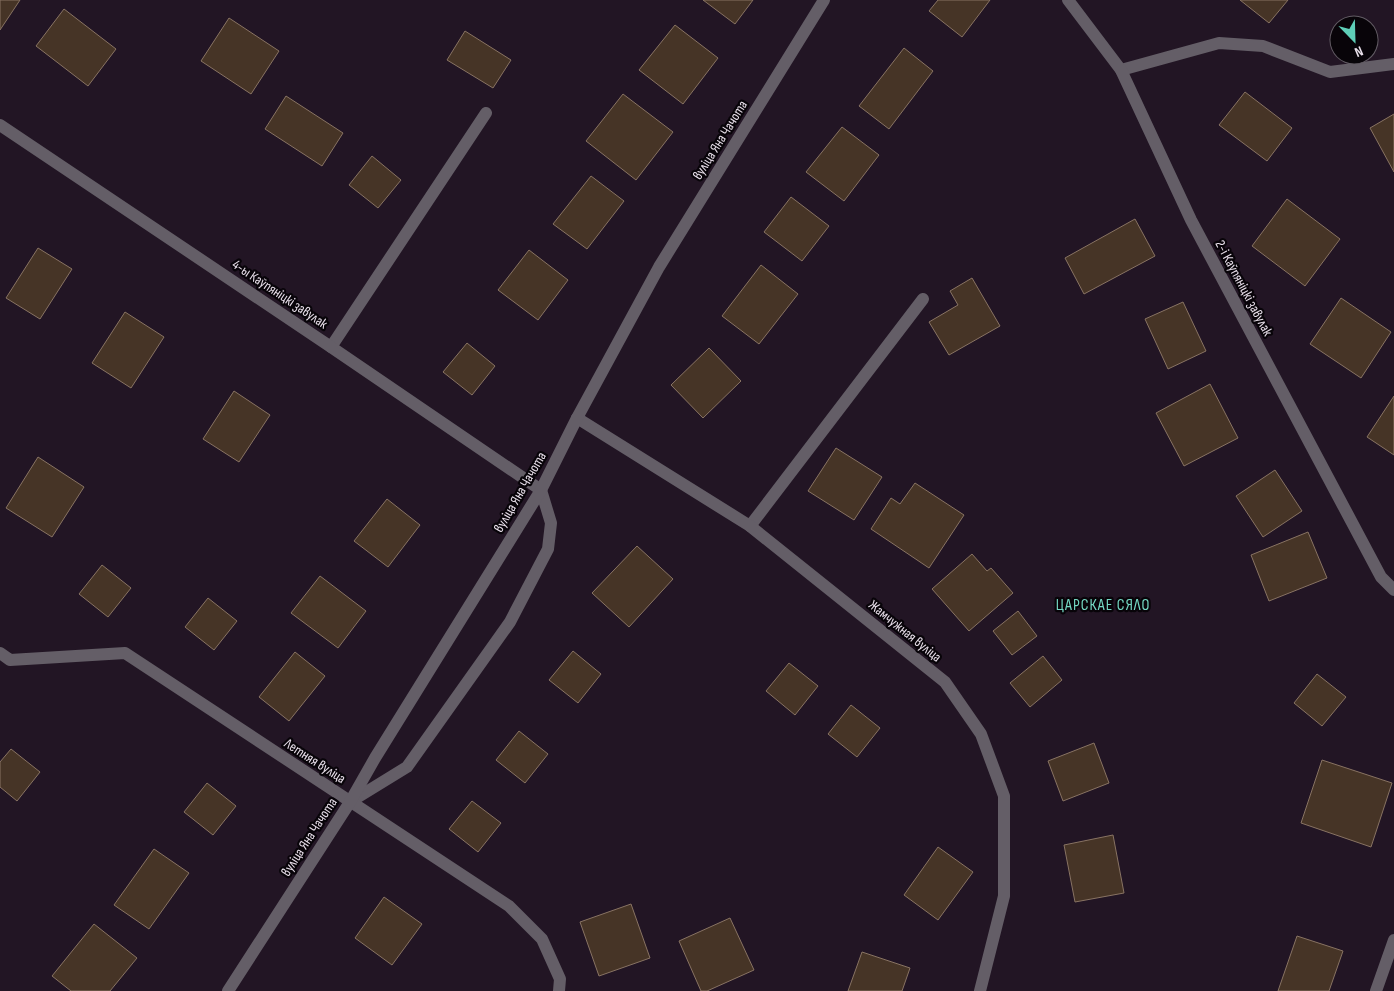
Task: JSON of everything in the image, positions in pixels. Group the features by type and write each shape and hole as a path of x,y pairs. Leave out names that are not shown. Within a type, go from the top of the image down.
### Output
{"street":[{"name":"вуліца Яна Чачота","path":"228,991 350,802 380,749 541,490 577,418 659,267 824,0"},
{"name":"2-і Каўпяніцкі завулак","path":"1068,0 1121,70 1191,220 1381,577 1394,590"},
{"path":"1121,70 1220,44 1263,46 1330,72 1394,64"},
{"path":"331,347 486,113"},
{"name":"4-ы Каўпяніцкі завулак","path":"0,125 541,490"},
{"path":"750,526 923,299"},
{"name":"Жамчужная вуліца","path":"577,418 750,526 945,682 981,734 1004,796 1004,896 980,991"},
{"path":"350,802 407,767 510,622 548,549 552,523 541,490"},
{"name":"Летняя вуліца","path":"0,653 10,660 125,653 509,906 542,939 560,979 559,991"},
{"path":"1376,991 1394,940"}],"building":[{"path":"0,0 20,0 0,30"},
{"path":"703,0 753,0 735,24"},
{"path":"938,0 990,0 962,37 929,11"},
{"path":"1240,0 1288,0 1269,23"},
{"path":"64,9 116,49 88,86 36,46"},
{"path":"229,18 279,51 251,94 201,61"},
{"path":"675,25 718,58 683,104 639,70"},
{"path":"465,31 511,60 493,88 447,60"},
{"path":"904,48 933,71 889,129 859,106"},
{"path":"1245,92 1292,128 1267,161 1219,125"},
{"path":"623,94 673,132 636,180 586,141"},
{"path":"286,96 343,133 322,166 265,129"},
{"path":"1394,114 1394,172 1370,128"},
{"path":"842,127 879,155 844,201 806,172"},
{"path":"372,156 401,180 378,208 349,185"},
{"path":"591,176 624,201 587,249 553,224"},
{"path":"791,197 829,226 802,261 764,232"},
{"path":"1287,199 1340,239 1305,286 1252,246"},
{"path":"1135,219 1155,256 1084,294 1065,258"},
{"path":"38,248 72,269 40,319 6,298"},
{"path":"529,250 568,280 538,320 498,290"},
{"path":"761,265 798,294 759,344 722,316"},
{"path":"972,278 1000,326 949,355 929,322 958,305 950,291"},
{"path":"1341,298 1391,332 1361,378 1310,344"},
{"path":"1183,302 1206,351 1168,369 1145,319"},
{"path":"125,312 164,337 131,388 92,363"},
{"path":"467,343 495,366 472,395 443,372"},
{"path":"709,348 741,381 703,418 671,385"},
{"path":"1210,384 1238,438 1184,466 1156,413"},
{"path":"234,391 270,415 239,462 203,439"},
{"path":"1394,396 1394,455 1367,437"},
{"path":"836,448 882,477 854,520 808,491"},
{"path":"38,457 84,487 52,537 6,508"},
{"path":"1275,470 1302,511 1263,537 1236,496"},
{"path":"915,483 964,515 929,568 871,529 891,498 900,504"},
{"path":"387,499 420,525 388,567 354,541"},
{"path":"1308,532 1327,578 1269,601 1251,555"},
{"path":"637,546 673,579 629,627 592,593"},
{"path":"972,554 987,571 991,568 1013,593 969,631 932,589"},
{"path":"102,565 131,588 108,617 79,594"},
{"path":"320,576 366,611 338,648 291,613"},
{"path":"208,598 237,621 214,650 185,627"},
{"path":"1018,611 1037,636 1012,655 993,631"},
{"path":"573,651 601,674 578,703 549,680"},
{"path":"295,652 325,676 289,721 259,697"},
{"path":"1043,656 1062,680 1030,707 1010,683"},
{"path":"789,663 818,686 795,715 766,691"},
{"path":"1317,674 1346,697 1322,726 1294,703"},
{"path":"851,705 880,728 857,757 828,734"},
{"path":"519,731 548,754 525,783 496,760"},
{"path":"1094,743 1109,783 1063,801 1048,761"},
{"path":"11,749 40,772 17,801 0,787 0,762"},
{"path":"1322,760 1392,783 1371,847 1301,823"},
{"path":"207,783 236,806 213,835 184,812"},
{"path":"472,801 501,823 478,852 449,829"},
{"path":"1113,835 1124,893 1075,902 1064,845"},
{"path":"938,847 973,872 938,920 904,895"},
{"path":"154,849 189,873 149,929 114,905"},
{"path":"384,897 422,924 392,965 355,938"},
{"path":"631,904 650,958 599,976 580,922"},
{"path":"730,918 754,970 707,991 701,991 679,941"},
{"path":"94,924 137,958 110,991 71,991 52,976"},
{"path":"1297,936 1343,951 1329,991 1278,991"},
{"path":"862,952 910,968 902,991 848,991"}],"district":[{"name":"ЦАРСКАЕ СЯЛО","path":"1103,605"}]}
